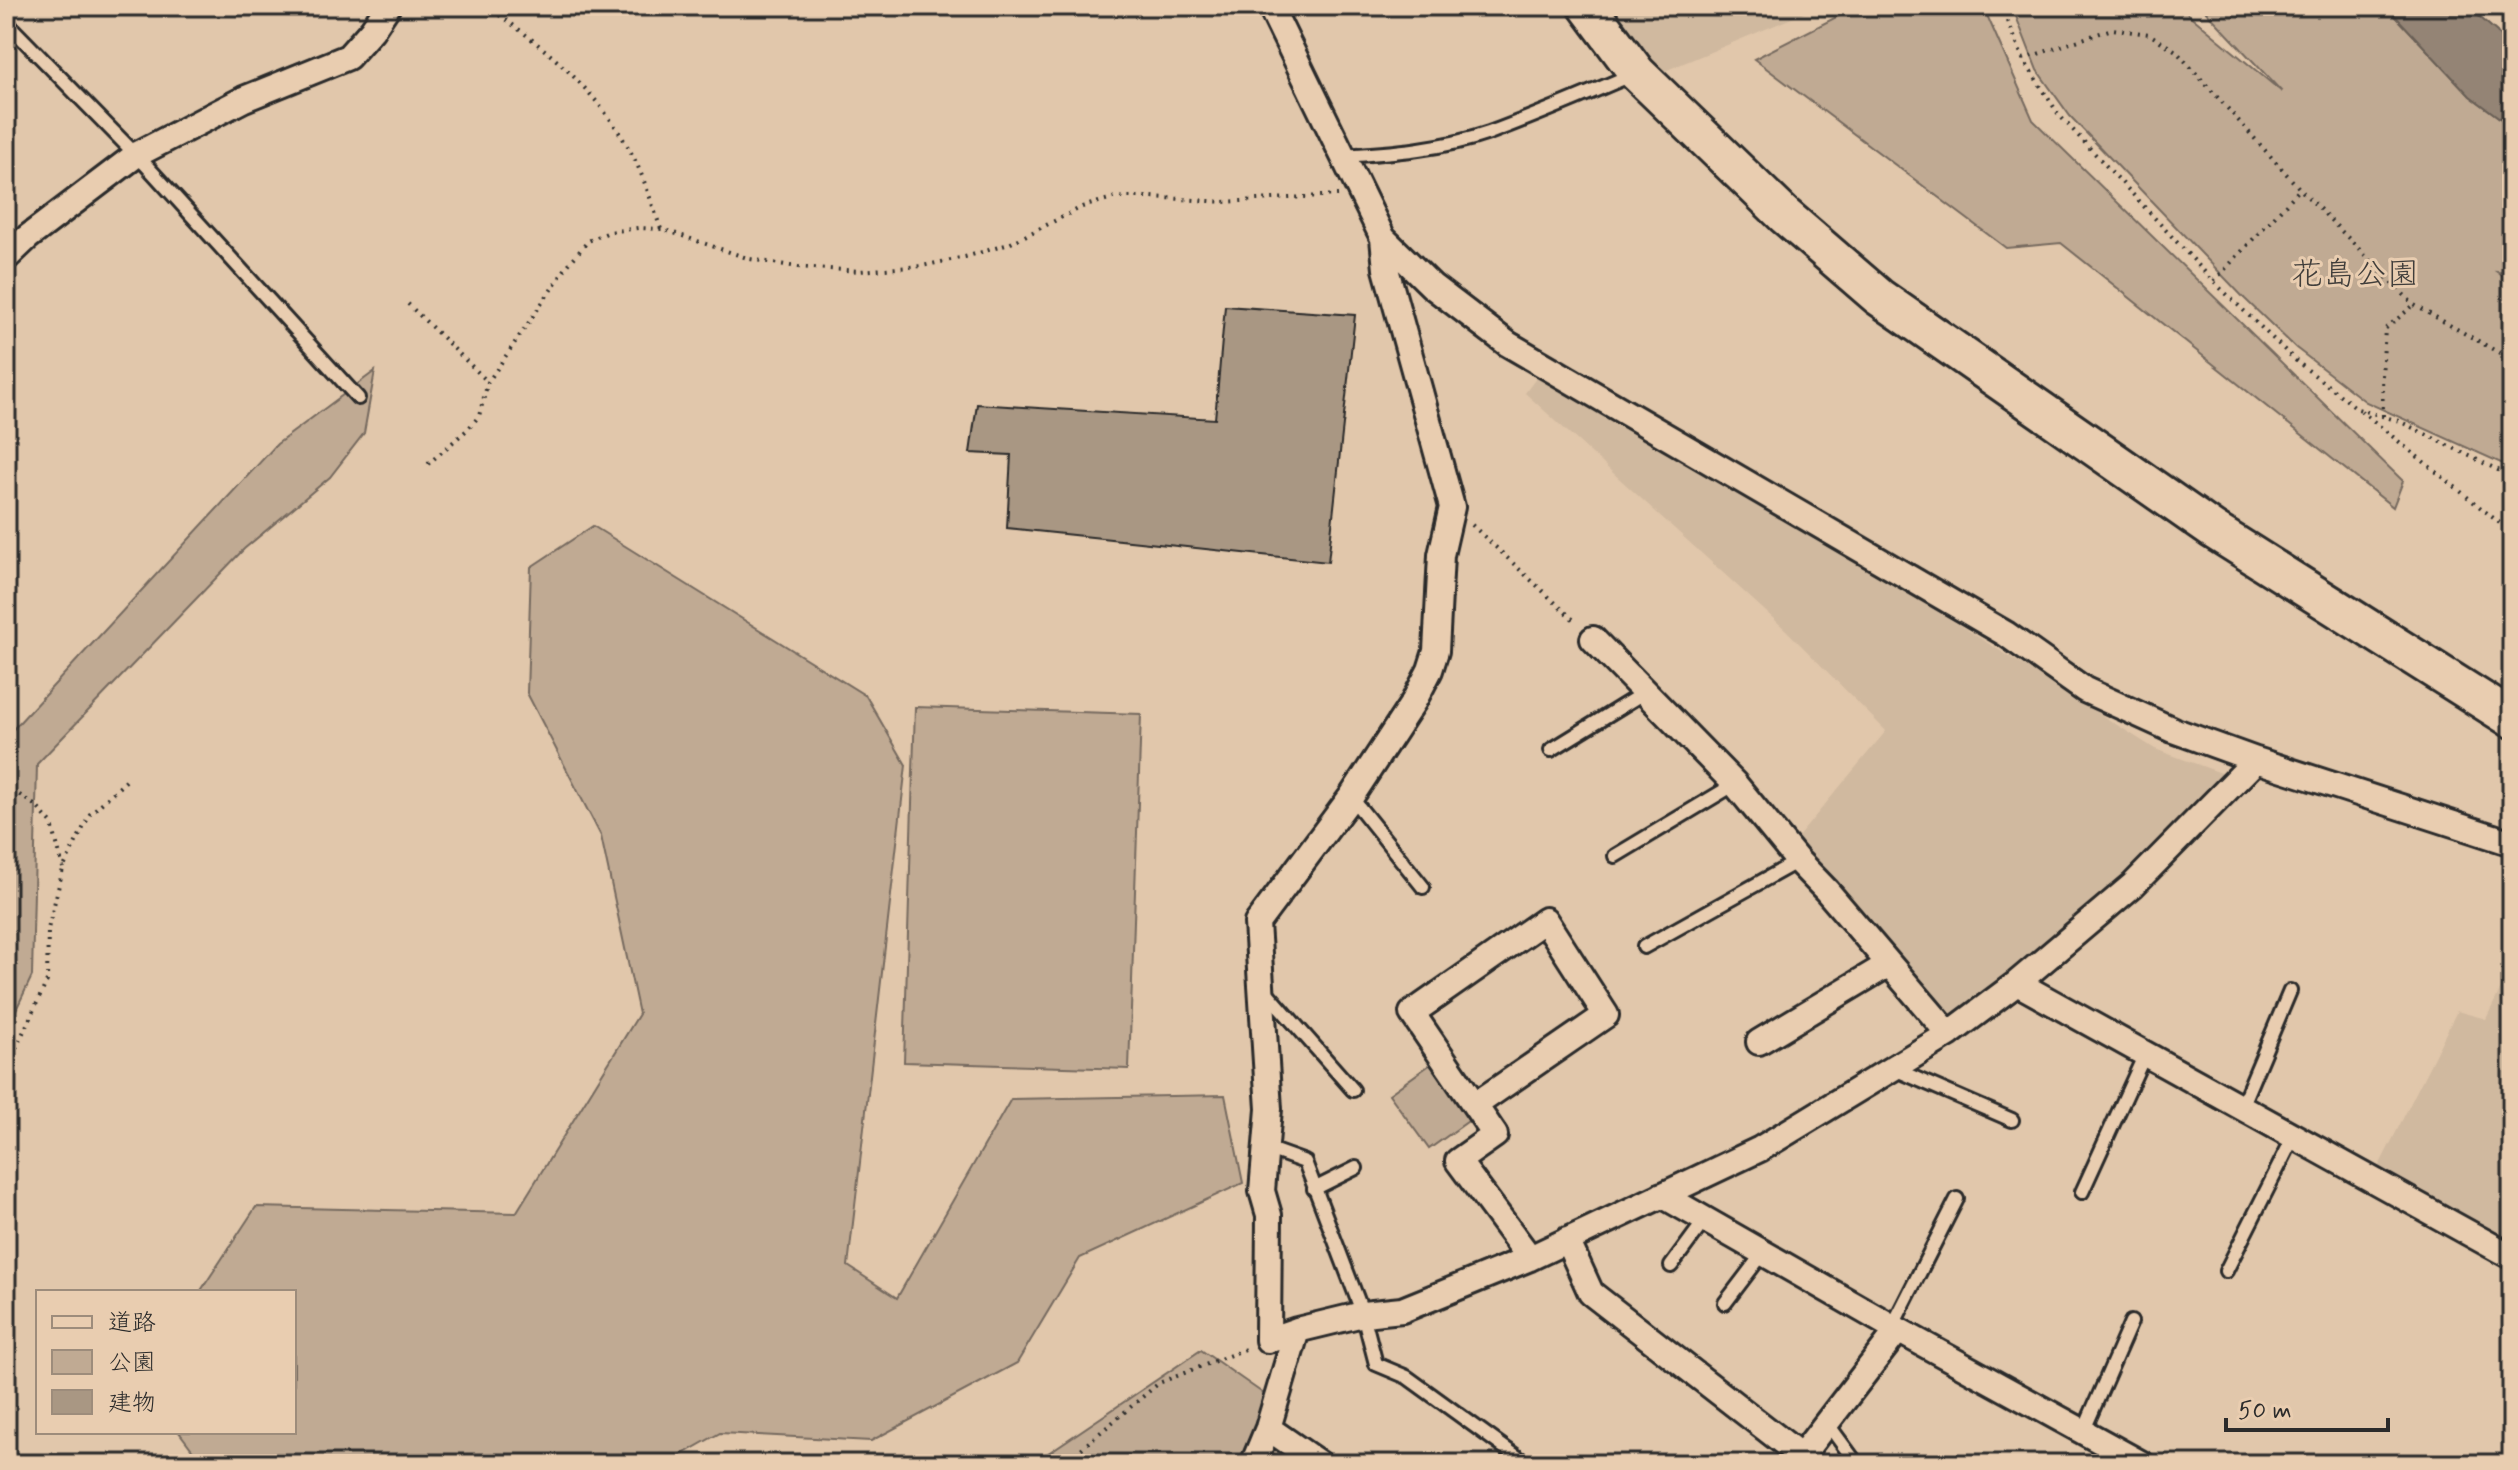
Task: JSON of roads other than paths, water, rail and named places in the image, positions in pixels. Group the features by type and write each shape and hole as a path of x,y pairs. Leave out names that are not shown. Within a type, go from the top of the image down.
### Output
{"street":[{"path":"6,258 28,237 136,155 244,99 348,57 388,6"},
{"path":"1270,6 1383,238 1432,286 1508,344 2006,634 2085,690 2173,730 2256,760 2512,843"},
{"path":"1587,6 1637,73 1784,215 1879,297 2213,530 2512,719"},
{"path":"1383,238 1386,269 1452,507 1441,555 1436,651 1430,670 1414,701 1351,797 1257,923 1269,1109 1262,1191 1269,1215 1268,1340 1363,1314 1402,1310 1530,1258 1760,1149 1949,1034 2017,983 2133,885 2256,760"},
{"path":"1593,639 1735,784 1949,1034"},
{"path":"1475,1105 1606,1015 1545,920 1412,1013 1495,1135 1458,1161 1530,1258"},
{"path":"1759,1042 1889,964"},
{"path":"2017,983 2512,1257"},
{"path":"1662,1195 1895,1329 2083,1432 2112,1457 2142,1464"},
{"path":"1567,1240 1591,1293 1798,1460 1895,1329"},
{"path":"1253,1464 1268,1428 1297,1330"},
{"path":"1268,1428 1320,1464"}],"lane":[{"path":"6,22 136,155 358,398"},
{"path":"1342,156 1388,153 1488,133 1637,73"},
{"path":"1551,750 1645,692"},
{"path":"1615,856 1735,784"},
{"path":"1351,797 1423,887"},
{"path":"1644,947 1798,861"},
{"path":"1262,987 1353,1090"},
{"path":"2241,1107 2290,991"},
{"path":"2082,1192 2145,1054"},
{"path":"1892,1068 2012,1120"},
{"path":"2226,1271 2294,1136"},
{"path":"1266,1148 1305,1162 1363,1314 1376,1364 1407,1377 1527,1464"},
{"path":"1314,1189 1356,1168"},
{"path":"1895,1329 1957,1199"},
{"path":"1671,1266 1705,1220"},
{"path":"1725,1303 1763,1253"},
{"path":"2083,1432 2131,1322"},
{"path":"1827,1423 1857,1464"}],"park label":[{"name":"花島公園","path":"2355,275"}]}
